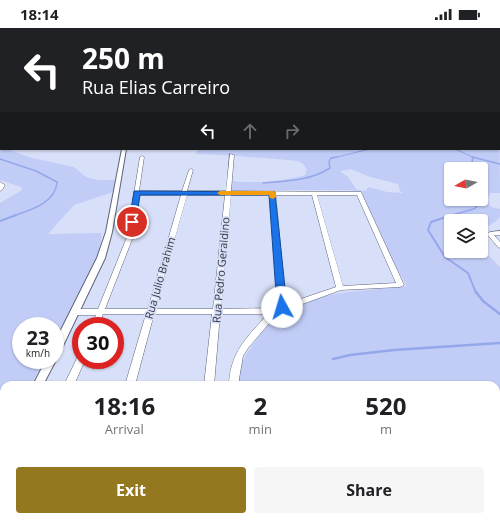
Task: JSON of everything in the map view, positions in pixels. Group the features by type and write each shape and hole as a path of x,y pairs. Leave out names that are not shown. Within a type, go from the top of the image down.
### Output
{"main road":[{"path":"64,334 101,258 109,232 124,150"},
{"path":"40,381 46,369"}],"street":[{"name":"Rua Pedro Geraldino","path":"210,381 232,155"},
{"path":"100,317 130,237 142,157"},
{"name":"Rua Julio Brahim","path":"131,381 191,170"},
{"path":"0,183 4,185 0,189"},
{"path":"75,312 217,312 279,309 340,288 400,285 359,193 136,193"},
{"path":"234,381 239,356 245,346 279,309 273,193"},
{"path":"314,193 340,288"},
{"path":"500,233 490,234 500,246"},
{"path":"71,381 76,369"}],"shaded area":[{"path":"0,150 10,150 32,158 74,167 86,177 98,180 115,180 113,192 74,205 48,234 101,233 101,243 91,271 64,322 64,317 12,317 12,369 39,369 33,381 0,381 0,203 22,190 21,187 0,180"},
{"path":"197,150 500,150 500,193 491,193 488,196 488,162 444,162 444,206 488,206 488,200 491,207 500,209 500,217 488,226 488,214 444,214 444,258 488,258 488,255 500,267 500,381 238,381 238,374 244,358 266,325 274,316 288,307 304,301 338,294 407,286 381,242 362,192 351,190 231,190 232,181 259,182 289,179 305,175 307,169 298,161 195,154","holes":["351,169 370,177 398,184 400,191 403,193 387,192 369,187 365,191 357,190 348,177 340,171"]}],"waterway":[{"path":"333,158 366,150"},
{"path":"457,150 473,157"},
{"path":"263,183 298,180 314,176 330,168 329,162 331,158 337,157"},
{"path":"472,162 473,157"},
{"path":"474,157 500,164"},
{"path":"0,159 36,171 57,182 56,189 52,195 41,205 13,216"},
{"path":"455,214 474,209 477,206"},
{"path":"0,221 16,215"},
{"path":"444,218 431,222 428,230 444,255"},
{"path":"446,258 468,273 476,293"},
{"path":"476,292 483,301 500,314"},
{"path":"333,359 350,355 394,350 500,343"}],"slow traffic":[{"path":"220,193 273,193 273,197"}],"route":[{"path":"132,222 136,193 273,193 282,307"}]}
